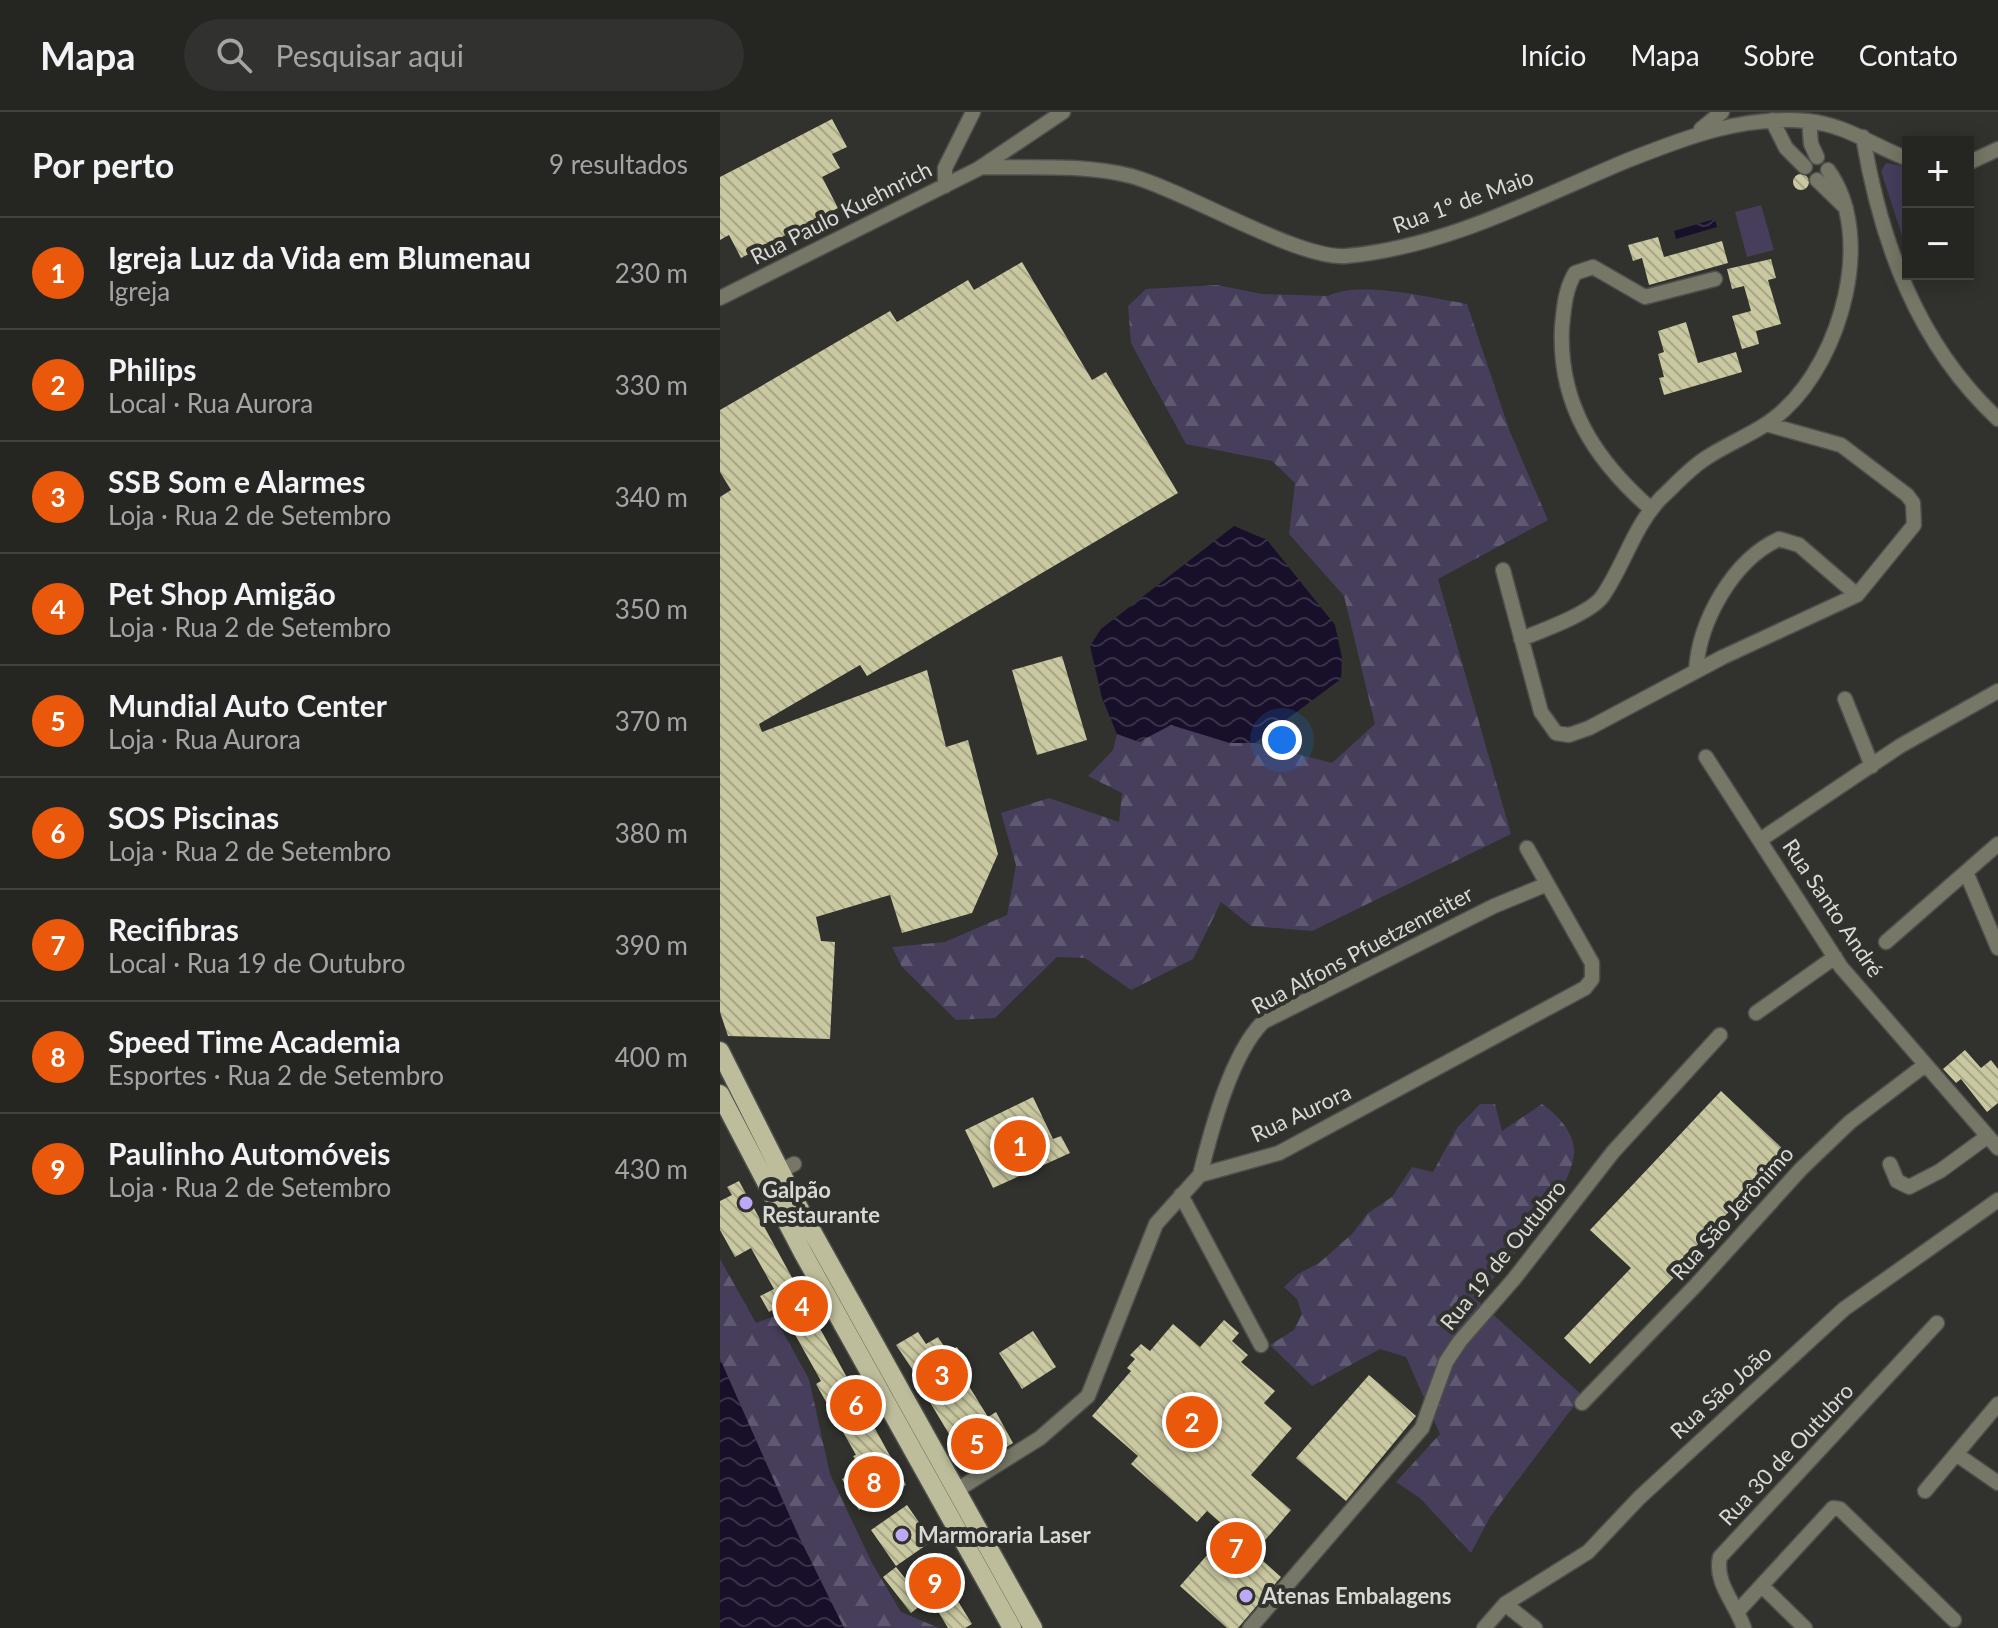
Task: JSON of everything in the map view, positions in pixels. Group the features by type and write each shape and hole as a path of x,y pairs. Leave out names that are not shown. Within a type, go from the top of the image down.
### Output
{"main road":[{"path":"720,1051 787,1167 1033,1628"},
{"path":"720,1094 803,1253 1012,1628"}],"street":[{"path":"945,186 945,168 973,112"},
{"name":"Rua Paulo Kuehnrich","path":"720,298 981,167 1063,112"},
{"path":"1698,132 1722,112"},
{"path":"1772,120 1786,148 1805,167"},
{"name":"Rua 1º de Maio","path":"981,167 1080,169 1133,177 1296,244 1341,256 1421,244 1698,132 1772,120 1809,121 1838,127 1902,156"},
{"path":"1809,121 1811,144 1817,157"},
{"path":"1863,137 1871,183 1911,301 1948,367 1998,419"},
{"path":"1974,160 1998,149"},
{"path":"1521,639 1595,604 1651,509 1705,459 1766,424 1790,403 1828,350 1841,314 1849,276 1850,235 1846,208 1822,175"},
{"path":"1651,509 1606,465 1586,438 1573,409 1561,342 1567,286 1575,273 1593,267 1645,297 1715,279"},
{"path":"1503,570 1541,712 1556,733 1569,735 1589,728 1696,671 1857,595 1914,525 1913,503 1907,495 1841,445 1766,424"},
{"path":"1696,671 1714,609 1740,567 1771,543 1787,540 1799,545 1857,595"},
{"path":"1760,840 1872,766 1998,691"},
{"path":"1845,699 1872,766"},
{"name":"Rua Santo André","path":"1706,757 1835,957 1993,1142"},
{"path":"1886,942 1998,844"},
{"path":"1527,848 1545,885"},
{"path":"1966,872 1998,948"},
{"name":"Rua Aurora","path":"1200,1175 1279,1153 1585,988 1592,979 1592,963 1545,885"},
{"name":"Rua Alfons Pfuetzenreiter","path":"1200,1175 1216,1110 1249,1035 1263,1022 1494,906 1545,885"},
{"path":"1756,1013 1835,957"},
{"name":"Rua 19 de Outubro","path":"1250,1628 1422,1428 1446,1362 1460,1341 1514,1279 1613,1152 1720,1035"},
{"name":"Rua São Jerônimo","path":"1582,1403 1697,1284 1801,1169 1877,1099 1925,1065"},
{"path":"1890,1164 1897,1181 1909,1187 1993,1142"},
{"path":"957,1490 1040,1438 1088,1396 1156,1224 1200,1175"},
{"path":"1181,1195 1261,1345"},
{"name":"Rua São João","path":"1484,1628 1505,1604 1588,1552 1639,1498 1844,1309 1998,1200"},
{"name":"Rua 30 de Outubro","path":"1744,1628 1721,1582 1720,1557 1937,1323"},
{"path":"1925,1491 1998,1404"},
{"path":"1956,1454 1998,1483"},
{"path":"1738,1611 1826,1513 1840,1509 1954,1620"},
{"path":"1762,1586 1805,1628"},
{"path":"1505,1604 1535,1628"}],"green space":[{"path":"1886,163 1902,166 1902,236 1881,171"},
{"path":"1761,205 1774,250 1747,257 1735,212"},
{"path":"1217,285 1262,294 1328,296 1377,290 1467,304 1510,432 1548,520 1438,579 1511,834 1312,931 1251,926 1221,902 1193,959 1131,990 1085,958 1057,957 995,1018 956,1020 902,967 892,947 945,942 1007,915 1016,865 1001,813 1049,798 1119,822 1122,793 1088,776 1113,750 1117,734 1144,739 1171,724 1229,743 1255,743 1332,763 1375,724 1344,596 1289,534 1295,483 1272,461 1186,444 1131,343 1128,306 1146,289"},
{"path":"1480,1104 1495,1104 1502,1131 1542,1104 1554,1113 1572,1139 1574,1154 1561,1190 1534,1229 1476,1299 1582,1395 1490,1517 1471,1553 1420,1498 1396,1482 1440,1434 1406,1357 1380,1349 1312,1386 1270,1345 1294,1330 1302,1314 1297,1299 1284,1287 1298,1274 1319,1263 1352,1234 1368,1213 1392,1197 1412,1167 1433,1172 1457,1128"},
{"path":"720,1259 756,1323 774,1316 809,1379 830,1474 872,1563 901,1612 939,1628 844,1628 799,1537 720,1359"}],"water":[{"path":"1715,219 1717,227 1676,239 1674,231"},
{"path":"1234,526 1267,540 1335,625 1342,658 1341,679 1255,743 1230,743 1171,725 1139,742 1117,734 1102,698 1090,646 1101,629"},
{"path":"720,1359 799,1537 844,1628 720,1628"}],"building":[{"path":"832,119 847,147 832,154 840,168 822,177 838,208 741,258 729,235 720,240 720,177"},
{"path":"1801,174 1809,182 1801,190 1793,182"},
{"path":"1658,237 1664,257 1722,241 1728,263 1649,285 1642,258 1633,261 1628,245"},
{"path":"1771,259 1776,278 1768,280 1781,324 1756,331 1759,344 1742,349 1732,316 1751,311 1744,286 1732,289 1727,269"},
{"path":"1022,262 1092,380 1106,372 1178,493 867,676 860,665 759,724 762,732 927,670 946,747 968,740 998,854 972,913 902,933 890,895 816,917 821,941 835,942 830,1039 728,1036 720,1012 720,497 731,490 720,472 720,410 890,311 897,322 968,280 974,290"},
{"path":"1686,322 1698,363 1736,352 1742,372 1664,395 1659,378 1664,377 1658,354 1664,352 1658,331"},
{"path":"1062,656 1087,740 1037,755 1012,670"},
{"path":"1965,1050 1981,1068 1991,1060 1998,1069 1998,1103 1987,1112 1961,1079 1956,1083 1943,1069"},
{"path":"1721,1091 1786,1152 1681,1262 1685,1266 1590,1364 1564,1338 1631,1268 1590,1230"},
{"path":"1033,1097 1053,1139 1061,1136 1070,1153 993,1188 965,1130"},
{"path":"739,1181 906,1485 859,1510 842,1479 860,1469 853,1456 856,1455 816,1384 821,1381 779,1306 769,1312 760,1296 774,1289 751,1248 735,1257 720,1230 720,1201 732,1195 727,1187"},
{"path":"1224,1320 1239,1333 1232,1341 1248,1355 1241,1362 1275,1391 1264,1403 1292,1428 1251,1475 1291,1510 1254,1553 1281,1577 1238,1628 1227,1628 1180,1586 1229,1530 1207,1511 1197,1522 1131,1464 1138,1456 1092,1416 1131,1371 1127,1368 1135,1359 1130,1355 1141,1344 1150,1351 1173,1324 1200,1347"},
{"path":"1033,1331 1056,1367 1022,1389 999,1353"},
{"path":"918,1332 926,1344 938,1337 948,1352 957,1347 972,1373 964,1378 988,1417 996,1412 1013,1443 983,1462 965,1431 952,1439 928,1399 931,1397 896,1345"},
{"path":"1369,1375 1416,1416 1346,1501 1296,1458"},
{"name":"Marmoraria Laser","path":"907,1505 932,1541 896,1566 871,1530"},
{"path":"947,1562 958,1577 948,1585 972,1624 965,1628 948,1628 930,1598 911,1613 883,1577 896,1567 913,1588"}],"place":[{"name":"Igreja Luz da Vida em Blumenau","path":"1020,1146"},
{"name":"Galpão Restaurante","path":"746,1203"},
{"name":"Pet Shop Amigão","path":"802,1306"},
{"name":"SSB Som e Alarmes","path":"942,1375"},
{"name":"SOS Piscinas","path":"856,1405"},
{"name":"Philips","path":"1192,1422"},
{"name":"Mundial Auto Center","path":"977,1444"},
{"name":"Speed Time Academia","path":"874,1482"},
{"name":"Marmoraria Laser","path":"902,1535"},
{"name":"Recifibras","path":"1236,1548"},
{"name":"Paulinho Automóveis","path":"935,1583"},
{"name":"Atenas Embalagens","path":"1246,1596"}]}
